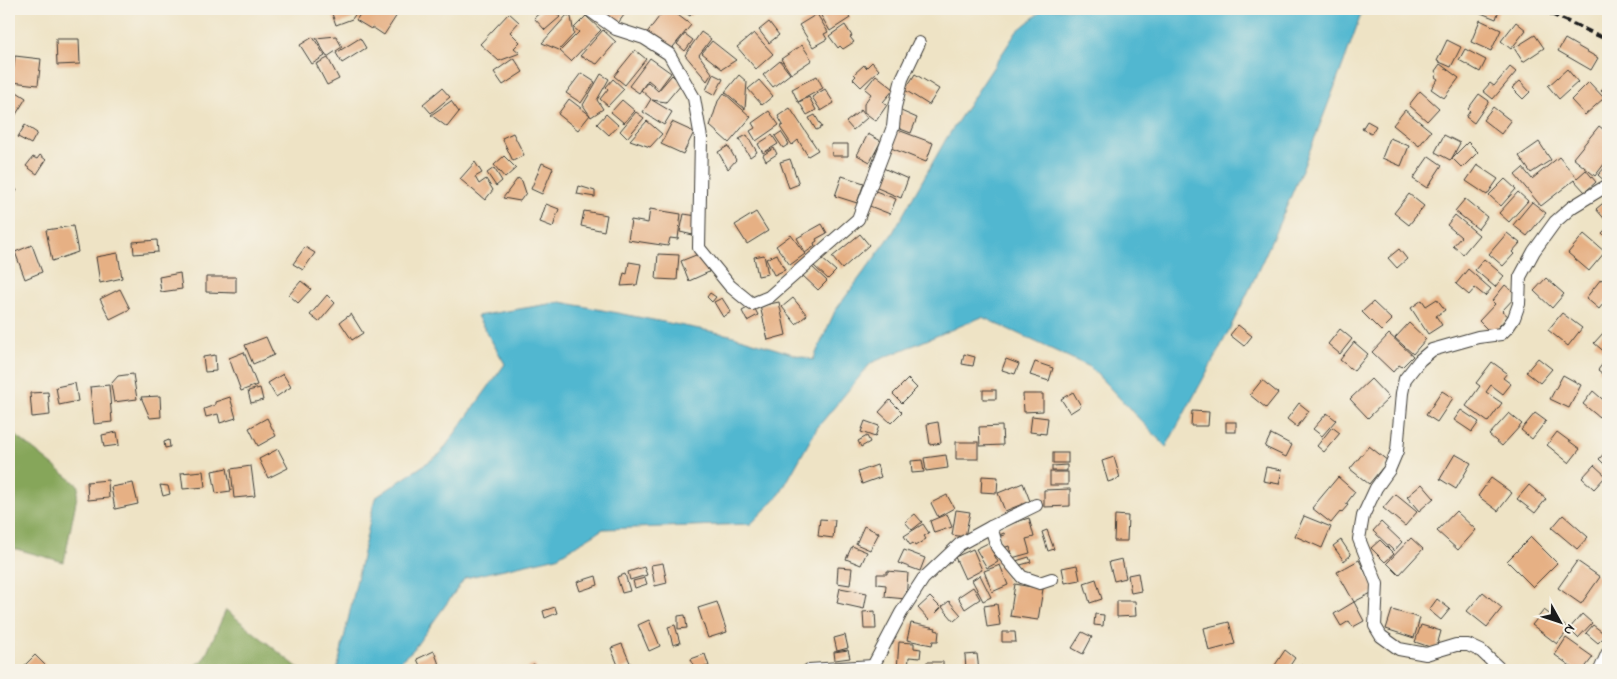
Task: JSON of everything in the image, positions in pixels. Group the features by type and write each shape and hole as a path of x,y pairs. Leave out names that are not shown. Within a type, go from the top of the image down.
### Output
{"street":[{"path":"588,9 616,29 644,38 669,54 694,98 701,138 699,248 730,286 752,304 769,297 858,219 893,127 895,107 902,79 919,43"},
{"path":"1500,670 1481,651 1468,645 1456,645 1426,654 1400,648 1381,636 1375,626 1377,584 1359,539 1363,516 1376,488 1389,470 1397,451 1405,379 1420,360 1432,350 1478,337 1501,334 1508,328 1519,304 1520,277 1534,251 1555,222 1566,212 1608,185"},
{"path":"809,670 872,668 901,613 923,579 960,544 1036,506"},
{"path":"991,527 997,547 1022,577 1040,583 1052,579"},
{"path":"1600,670 1608,652"}],"green space":[{"path":"9,430 79,486 64,562 9,547"},
{"path":"226,610 301,670 185,670 203,661"}],"water":[{"path":"1044,9 1363,9 1316,136 1262,262 1228,332 1166,447 1090,367 982,317 871,363 817,428 780,494 751,524 603,529 557,557 465,578 413,650 389,670 337,670 375,498 440,454 505,364 477,316 561,302 730,335 813,360 835,311 892,234 946,139 1017,31"}],"building":[{"path":"333,9 359,9 352,19 336,25 331,11"},
{"path":"364,9 379,9 383,12 385,9 388,9 397,15 384,35 356,20"},
{"path":"544,9 553,9 560,17 545,30 534,18"},
{"path":"593,9 624,9 627,11 616,26"},
{"path":"665,9 670,9 691,25 669,52 646,34"},
{"path":"680,9 696,9 690,16"},
{"path":"828,9 845,9 850,18 830,31 820,14"},
{"path":"1471,9 1496,9 1499,10 1496,19"},
{"path":"509,13 519,22 510,32 520,42 514,48 520,53 499,61 480,44"},
{"path":"817,14 828,32 824,34 827,39 813,47 799,25"},
{"path":"567,15 571,17 574,34 559,50 542,43"},
{"path":"586,16 601,30 571,61 560,51 579,32 574,28"},
{"path":"1480,20 1501,30 1491,51 1471,42"},
{"path":"769,22 779,35 769,43 759,30"},
{"path":"1516,22 1526,30 1511,49 1501,41"},
{"path":"845,25 854,42 843,49 840,46 838,48 829,36"},
{"path":"603,30 616,42 597,64 580,56"},
{"path":"701,32 711,39 699,55 712,73 707,81 685,55"},
{"path":"754,33 773,54 756,69 737,47"},
{"path":"685,34 693,40 685,51 677,44"},
{"path":"1535,35 1544,48 1523,62 1514,48"},
{"path":"336,36 342,47 327,57 316,38"},
{"path":"313,37 325,56 312,64 300,45"},
{"path":"360,38 366,48 342,63 336,53"},
{"path":"56,39 79,39 80,64 57,65"},
{"path":"1565,39 1598,58 1591,70 1558,51"},
{"path":"1447,40 1461,47 1451,67 1437,61"},
{"path":"712,41 736,60 722,69 702,53"},
{"path":"802,45 812,60 791,74 781,59"},
{"path":"1465,49 1486,60 1480,72 1459,60"},
{"path":"635,50 646,59 625,85 614,76"},
{"path":"15,56 41,59 38,85 12,82"},
{"path":"328,58 339,79 327,85 316,64"},
{"path":"514,58 523,72 503,85 494,72"},
{"path":"650,58 671,73 659,89 648,80 639,93 629,86"},
{"path":"780,61 790,74 773,87 763,75"},
{"path":"872,62 879,70 861,87 853,79 856,76 854,74 864,65 866,68"},
{"path":"1440,64 1459,78 1444,98 1431,89 1438,79 1435,77 1437,74 1435,71"},
{"path":"1510,67 1516,72 1493,99 1483,91 1490,83 1494,86"},
{"path":"1567,69 1578,82 1559,99 1548,86"},
{"path":"581,73 595,82 581,103 566,93"},
{"path":"601,74 609,79 597,100 603,109 591,117 583,105"},
{"path":"713,74 723,79 715,95 706,90"},
{"path":"915,74 939,89 929,105 905,90"},
{"path":"672,75 681,84 666,102 652,100 672,112 664,125 643,112 651,99 641,90 648,82 658,91"},
{"path":"739,75 747,82 745,109 725,92"},
{"path":"876,75 894,89 883,102 887,105 876,121 864,112 864,104 871,94 865,89"},
{"path":"817,76 823,88 798,102 792,89"},
{"path":"613,79 624,89 608,106 600,99 608,89 606,87"},
{"path":"759,80 773,96 762,105 748,89"},
{"path":"1520,81 1530,92 1523,99 1512,88"},
{"path":"1589,82 1604,98 1585,115 1571,100"},
{"path":"1608,82 1608,97 1601,91"},
{"path":"9,87 26,98 9,126"},
{"path":"442,88 450,97 431,113 423,104"},
{"path":"825,89 834,103 821,111 812,97"},
{"path":"1420,91 1439,108 1427,121 1409,105"},
{"path":"724,93 751,117 729,143 710,126 718,101"},
{"path":"1479,94 1489,101 1474,123 1466,117 1470,111 1468,109"},
{"path":"809,97 816,110 807,115 799,102"},
{"path":"569,99 590,115 578,130 558,114"},
{"path":"622,100 635,111 624,123 611,112"},
{"path":"451,101 459,112 447,127 431,115"},
{"path":"1493,107 1511,121 1501,134 1483,120"},
{"path":"790,108 818,150 808,156 798,140 792,145 780,127 783,125 778,116"},
{"path":"861,110 867,118 853,130 846,122"},
{"path":"1405,110 1431,131 1419,146 1393,125"},
{"path":"769,111 779,125 756,141 750,131 755,128 752,123"},
{"path":"901,111 917,118 911,133 895,127"},
{"path":"636,112 644,118 627,138 620,131"},
{"path":"606,114 618,125 609,135 597,124"},
{"path":"815,115 822,127 816,130 809,118"},
{"path":"647,121 662,134 650,147 630,140"},
{"path":"1367,121 1376,126 1371,134 1362,129"},
{"path":"672,122 694,132 683,154 661,144"},
{"path":"25,125 37,133 31,144 18,137"},
{"path":"1599,126 1608,133 1608,159 1595,176 1573,158"},
{"path":"898,130 933,143 926,162 891,148"},
{"path":"781,132 789,144 783,148 775,136"},
{"path":"513,133 524,155 513,161 502,138"},
{"path":"868,134 881,141 870,162 857,155"},
{"path":"747,135 757,152 750,157 739,139"},
{"path":"772,135 778,144 763,153 758,144"},
{"path":"1444,135 1460,143 1450,160 1435,152"},
{"path":"1390,138 1409,146 1401,166 1382,158"},
{"path":"1468,142 1478,152 1462,168 1452,158"},
{"path":"1539,142 1551,160 1531,173 1519,156"},
{"path":"831,144 848,144 848,156 832,156"},
{"path":"728,146 736,160 728,169 718,152"},
{"path":"774,148 777,154 766,161 763,155"},
{"path":"40,155 46,160 37,174 26,166 33,157 37,159"},
{"path":"504,156 516,168 505,178 494,165"},
{"path":"1429,156 1442,165 1427,188 1413,179"},
{"path":"1559,157 1577,178 1586,170 1596,182 1585,192 1574,180 1541,206 1515,175 1523,168 1532,179"},
{"path":"790,159 799,184 789,188 780,162"},
{"path":"475,162 482,173 475,177 479,184 486,179 493,190 485,200 460,179"},
{"path":"542,163 553,168 542,194 531,189"},
{"path":"1608,164 1608,184 1598,175"},
{"path":"1477,165 1498,179 1487,195 1466,181"},
{"path":"494,168 502,181 496,186 487,173"},
{"path":"883,168 908,179 901,198 875,187"},
{"path":"842,176 864,183 857,203 835,196"},
{"path":"518,178 522,181 526,193 520,201 503,198"},
{"path":"1505,179 1516,189 1501,206 1489,195"},
{"path":"9,185 17,190 9,204"},
{"path":"579,186 595,191 595,197 577,194"},
{"path":"873,190 896,199 890,214 867,205"},
{"path":"1518,192 1528,201 1509,222 1499,213"},
{"path":"1409,194 1424,206 1409,225 1394,213"},
{"path":"1465,199 1487,217 1478,229 1455,211"},
{"path":"1608,199 1608,223 1596,209"},
{"path":"1532,202 1546,213 1527,236 1513,225"},
{"path":"546,204 559,209 553,227 540,222"},
{"path":"650,209 681,214 678,239 670,238 668,246 628,240 631,220 648,223"},
{"path":"584,211 607,215 604,231 581,226"},
{"path":"756,212 768,231 747,244 735,225"},
{"path":"684,214 697,216 693,235 680,232"},
{"path":"1455,215 1479,235 1463,254 1453,246 1461,237 1447,225"},
{"path":"822,224 827,233 816,239 815,246 805,253 797,238"},
{"path":"73,226 78,252 52,261 46,230"},
{"path":"1608,227 1608,239 1602,233"},
{"path":"1507,233 1520,243 1512,252 1514,254 1503,266 1489,254"},
{"path":"860,234 869,245 842,269 832,257"},
{"path":"1584,234 1605,252 1589,271 1568,253"},
{"path":"791,235 805,254 790,265 776,246"},
{"path":"157,240 158,252 134,254 133,242"},
{"path":"32,245 42,272 25,279 15,252"},
{"path":"305,247 315,253 303,270 293,264"},
{"path":"1399,249 1407,259 1397,268 1388,258"},
{"path":"118,253 122,278 100,283 96,257"},
{"path":"701,253 709,272 689,281 681,261"},
{"path":"658,254 679,255 677,280 656,279"},
{"path":"777,254 785,270 774,275 766,259"},
{"path":"764,255 768,274 758,276 754,257"},
{"path":"821,258 836,271 828,279 814,266"},
{"path":"1484,259 1504,276 1495,287 1475,270"},
{"path":"629,262 641,264 637,285 621,286 624,273 627,274"},
{"path":"811,266 827,281 818,290 802,275"},
{"path":"1468,269 1491,289 1485,296 1475,288 1469,295 1456,284"},
{"path":"180,273 182,289 161,292 159,277"},
{"path":"206,277 236,277 236,293 206,292"},
{"path":"1546,278 1564,294 1552,308 1534,291"},
{"path":"1601,279 1608,285 1608,298 1599,309 1586,298"},
{"path":"301,281 311,289 298,303 289,295"},
{"path":"1505,285 1517,295 1502,311 1508,316 1492,334 1479,321 1495,304 1492,301"},
{"path":"120,289 130,309 110,319 100,299"},
{"path":"710,293 716,297 712,302 707,297"},
{"path":"327,295 335,303 319,322 310,315"},
{"path":"722,298 731,312 723,317 714,302"},
{"path":"793,298 807,315 796,324 782,307"},
{"path":"1437,299 1445,310 1436,316 1442,325 1428,334 1411,308 1422,300 1426,306"},
{"path":"779,302 786,335 768,340 760,306"},
{"path":"1373,302 1392,320 1381,331 1362,312"},
{"path":"753,305 758,315 747,321 742,311"},
{"path":"1562,313 1582,328 1568,346 1548,330"},
{"path":"351,314 363,333 352,340 340,322"},
{"path":"1409,323 1426,339 1413,354 1395,338"},
{"path":"1238,325 1252,336 1244,346 1230,335"},
{"path":"1340,329 1352,339 1340,354 1328,344"},
{"path":"1604,332 1608,335 1607,354 1594,343"},
{"path":"1389,334 1413,356 1402,367 1399,365 1393,372 1372,352"},
{"path":"266,337 274,355 253,364 245,345"},
{"path":"1354,342 1368,354 1354,371 1340,360"},
{"path":"244,352 257,385 241,391 229,358"},
{"path":"964,354 975,357 973,366 962,364"},
{"path":"215,355 216,371 205,372 203,357"},
{"path":"1608,357 1608,378 1598,370"},
{"path":"1538,358 1552,369 1540,383 1526,372"},
{"path":"1006,359 1019,364 1015,374 1002,370"},
{"path":"1035,362 1053,368 1049,381 1030,375"},
{"path":"1492,362 1507,373 1503,378 1511,384 1503,394 1491,385 1486,392 1502,403 1488,422 1466,406 1480,386 1476,383"},
{"path":"133,374 137,399 114,402 111,384 118,376"},
{"path":"283,374 291,387 276,397 268,383"},
{"path":"1563,375 1581,385 1569,408 1550,399"},
{"path":"908,379 917,388 902,403 893,394"},
{"path":"1371,379 1389,398 1368,418 1350,399"},
{"path":"1262,380 1278,393 1266,408 1250,395"},
{"path":"75,383 78,401 59,405 56,387"},
{"path":"109,385 112,422 94,424 90,387"},
{"path":"260,388 263,400 251,403 248,391"},
{"path":"983,390 996,390 996,399 983,399"},
{"path":"1442,391 1453,398 1437,422 1426,415"},
{"path":"1593,391 1608,404 1599,417 1583,404"},
{"path":"48,392 50,415 32,417 30,393"},
{"path":"1073,392 1081,406 1070,413 1061,399"},
{"path":"1023,394 1043,394 1043,411 1024,412"},
{"path":"160,396 161,417 150,418 141,397"},
{"path":"230,397 236,418 220,423 218,414 206,417 204,409 215,405 215,402"},
{"path":"890,400 902,412 891,423 879,412"},
{"path":"1299,403 1309,411 1297,427 1287,419"},
{"path":"1461,410 1479,422 1472,432 1454,420"},
{"path":"1192,411 1209,412 1208,426 1191,426"},
{"path":"1327,413 1336,420 1322,436 1313,429"},
{"path":"1509,413 1522,424 1502,446 1489,435"},
{"path":"1535,413 1546,421 1532,439 1521,430"},
{"path":"1032,416 1048,418 1046,434 1030,432"},
{"path":"267,418 276,436 258,446 249,428"},
{"path":"865,421 879,426 875,437 861,432"},
{"path":"938,422 941,443 930,445 927,424"},
{"path":"1226,422 1236,422 1236,432 1226,432"},
{"path":"1002,426 1003,445 980,446 979,427"},
{"path":"1332,427 1340,433 1324,452 1317,446"},
{"path":"117,432 119,445 104,447 102,435"},
{"path":"1557,432 1580,449 1569,463 1547,445"},
{"path":"1271,434 1292,445 1286,457 1265,447"},
{"path":"867,436 870,442 861,447 858,441"},
{"path":"169,440 170,447 165,448 164,442"},
{"path":"956,442 978,442 978,459 956,459"},
{"path":"1369,446 1388,461 1369,484 1350,469"},
{"path":"278,449 288,468 268,478 259,459"},
{"path":"1608,449 1608,468 1599,459"},
{"path":"1053,453 1068,453 1068,463 1053,463"},
{"path":"1455,454 1471,463 1456,489 1440,479"},
{"path":"946,455 948,468 926,471 924,458"},
{"path":"1114,457 1120,478 1108,482 1102,461"},
{"path":"922,460 924,472 912,473 911,461"},
{"path":"877,465 881,477 862,484 858,472"},
{"path":"1067,465 1067,471 1052,471 1052,466"},
{"path":"1594,465 1606,476 1594,489 1582,478"},
{"path":"251,466 255,496 234,498 231,469"},
{"path":"1266,467 1282,470 1279,484 1263,481"},
{"path":"227,468 231,491 216,493 212,471"},
{"path":"203,471 205,487 183,489 181,473"},
{"path":"1050,472 1068,472 1068,485 1050,485"},
{"path":"982,476 998,477 997,493 981,492"},
{"path":"1338,477 1355,492 1346,504 1348,505 1331,523 1312,508"},
{"path":"1491,478 1512,493 1498,511 1478,496"},
{"path":"108,480 109,498 88,500 87,482"},
{"path":"133,483 138,504 115,509 111,487"},
{"path":"1023,483 1030,501 1005,511 998,493"},
{"path":"1422,484 1434,498 1419,511 1407,497"},
{"path":"160,485 168,486 170,494 163,496"},
{"path":"1529,485 1546,499 1535,513 1517,499"},
{"path":"1070,489 1070,506 1044,507 1044,490"},
{"path":"1395,494 1417,512 1405,526 1383,508"},
{"path":"947,495 954,508 938,517 931,503"},
{"path":"956,510 970,512 965,537 952,535"},
{"path":"1456,511 1476,530 1458,550 1437,531"},
{"path":"915,514 922,522 912,530 905,522"},
{"path":"947,514 952,527 934,533 930,521"},
{"path":"1115,515 1128,516 1127,541 1114,541"},
{"path":"1563,515 1588,537 1577,549 1552,528"},
{"path":"1304,516 1331,527 1322,548 1295,536"},
{"path":"1029,518 1034,537 1026,539 1030,553 1012,558 1009,546 1003,548 1000,536 1005,535 1004,533 999,535 997,528"},
{"path":"820,519 835,520 833,538 818,536"},
{"path":"1381,522 1402,542 1394,551 1373,531"},
{"path":"923,524 929,533 924,536 926,539 915,546 913,543 910,545 904,536"},
{"path":"864,526 879,533 870,550 856,544"},
{"path":"1047,530 1054,549 1048,551 1042,532"},
{"path":"1531,537 1557,563 1533,587 1507,561"},
{"path":"1411,538 1423,549 1399,575 1387,563"},
{"path":"1341,540 1351,555 1344,561 1333,546"},
{"path":"1380,540 1394,554 1385,562 1371,548"},
{"path":"988,543 998,562 987,568 976,549"},
{"path":"852,546 867,552 861,565 846,559"},
{"path":"973,549 982,570 965,579 955,557"},
{"path":"904,550 925,558 920,571 898,563"},
{"path":"1029,557 1031,562 1017,566 1016,561"},
{"path":"1122,559 1126,578 1114,581 1109,562"},
{"path":"1359,560 1375,591 1354,602 1337,572"},
{"path":"1577,561 1600,577 1581,604 1558,588"},
{"path":"663,563 667,583 655,586 651,565"},
{"path":"1000,565 1008,585 992,592 984,571"},
{"path":"1077,565 1080,580 1065,583 1062,568"},
{"path":"644,567 647,575 630,580 628,572"},
{"path":"838,567 852,568 850,585 837,583"},
{"path":"887,571 908,573 906,599 885,597 886,585 877,584 877,574 887,574"},
{"path":"1138,573 1141,591 1131,593 1128,575"},
{"path":"625,574 630,591 622,593 617,577"},
{"path":"980,575 991,597 983,601 972,580"},
{"path":"596,576 598,585 580,591 577,582"},
{"path":"645,578 647,584 635,588 633,581"},
{"path":"1096,579 1102,599 1090,603 1084,583"},
{"path":"1015,584 1043,589 1038,620 1010,616"},
{"path":"973,587 980,599 965,609 958,597"},
{"path":"840,588 867,593 864,609 837,603"},
{"path":"1483,592 1502,608 1487,627 1467,611"},
{"path":"930,597 941,608 929,620 918,608"},
{"path":"1437,599 1450,609 1441,620 1429,610"},
{"path":"949,601 961,615 954,621 942,607"},
{"path":"1117,601 1135,601 1136,616 1117,617"},
{"path":"717,602 727,632 708,638 698,608"},
{"path":"1354,602 1364,621 1353,627 1349,621 1341,626 1334,614"},
{"path":"997,604 1000,625 987,627 984,606"},
{"path":"555,607 557,613 545,618 543,611"},
{"path":"1392,610 1420,618 1414,638 1386,629"},
{"path":"1544,610 1569,629 1557,644 1532,625"},
{"path":"875,611 876,629 864,629 863,612"},
{"path":"1095,614 1104,615 1103,626 1094,625"},
{"path":"1582,614 1592,623 1578,638 1569,629"},
{"path":"685,615 687,628 678,629 678,616"},
{"path":"649,620 660,646 649,651 638,625"},
{"path":"1229,622 1235,644 1209,651 1204,628"},
{"path":"911,623 936,628 935,630 939,631 938,641 933,641 932,645 907,640"},
{"path":"675,625 680,643 673,645 668,627"},
{"path":"1421,625 1441,631 1436,649 1415,642"},
{"path":"1593,625 1606,635 1598,643 1586,633"},
{"path":"1002,632 1015,632 1016,642 1002,642"},
{"path":"1082,632 1092,637 1083,654 1072,648"},
{"path":"845,635 848,648 837,651 834,638"},
{"path":"1566,638 1593,657 1583,670 1576,670 1555,655"},
{"path":"899,642 914,643 914,648 921,649 920,658 909,657 908,670 897,670"},
{"path":"622,644 631,665 620,670 611,648"},
{"path":"848,650 850,658 835,660 834,652"},
{"path":"1285,650 1295,658 1287,670 1283,670 1275,665"},
{"path":"434,651 440,667 432,670 422,670 417,659"},
{"path":"705,654 709,666 695,670 691,659"},
{"path":"977,654 979,670 966,670 965,655"},
{"path":"35,655 50,670 21,669"},
{"path":"927,662 943,662 943,670 927,670"},
{"path":"534,664 537,670 524,670"},
{"path":"1301,665 1309,670 1297,670"}],"railway":[{"path":"1540,9 1608,40"}]}
